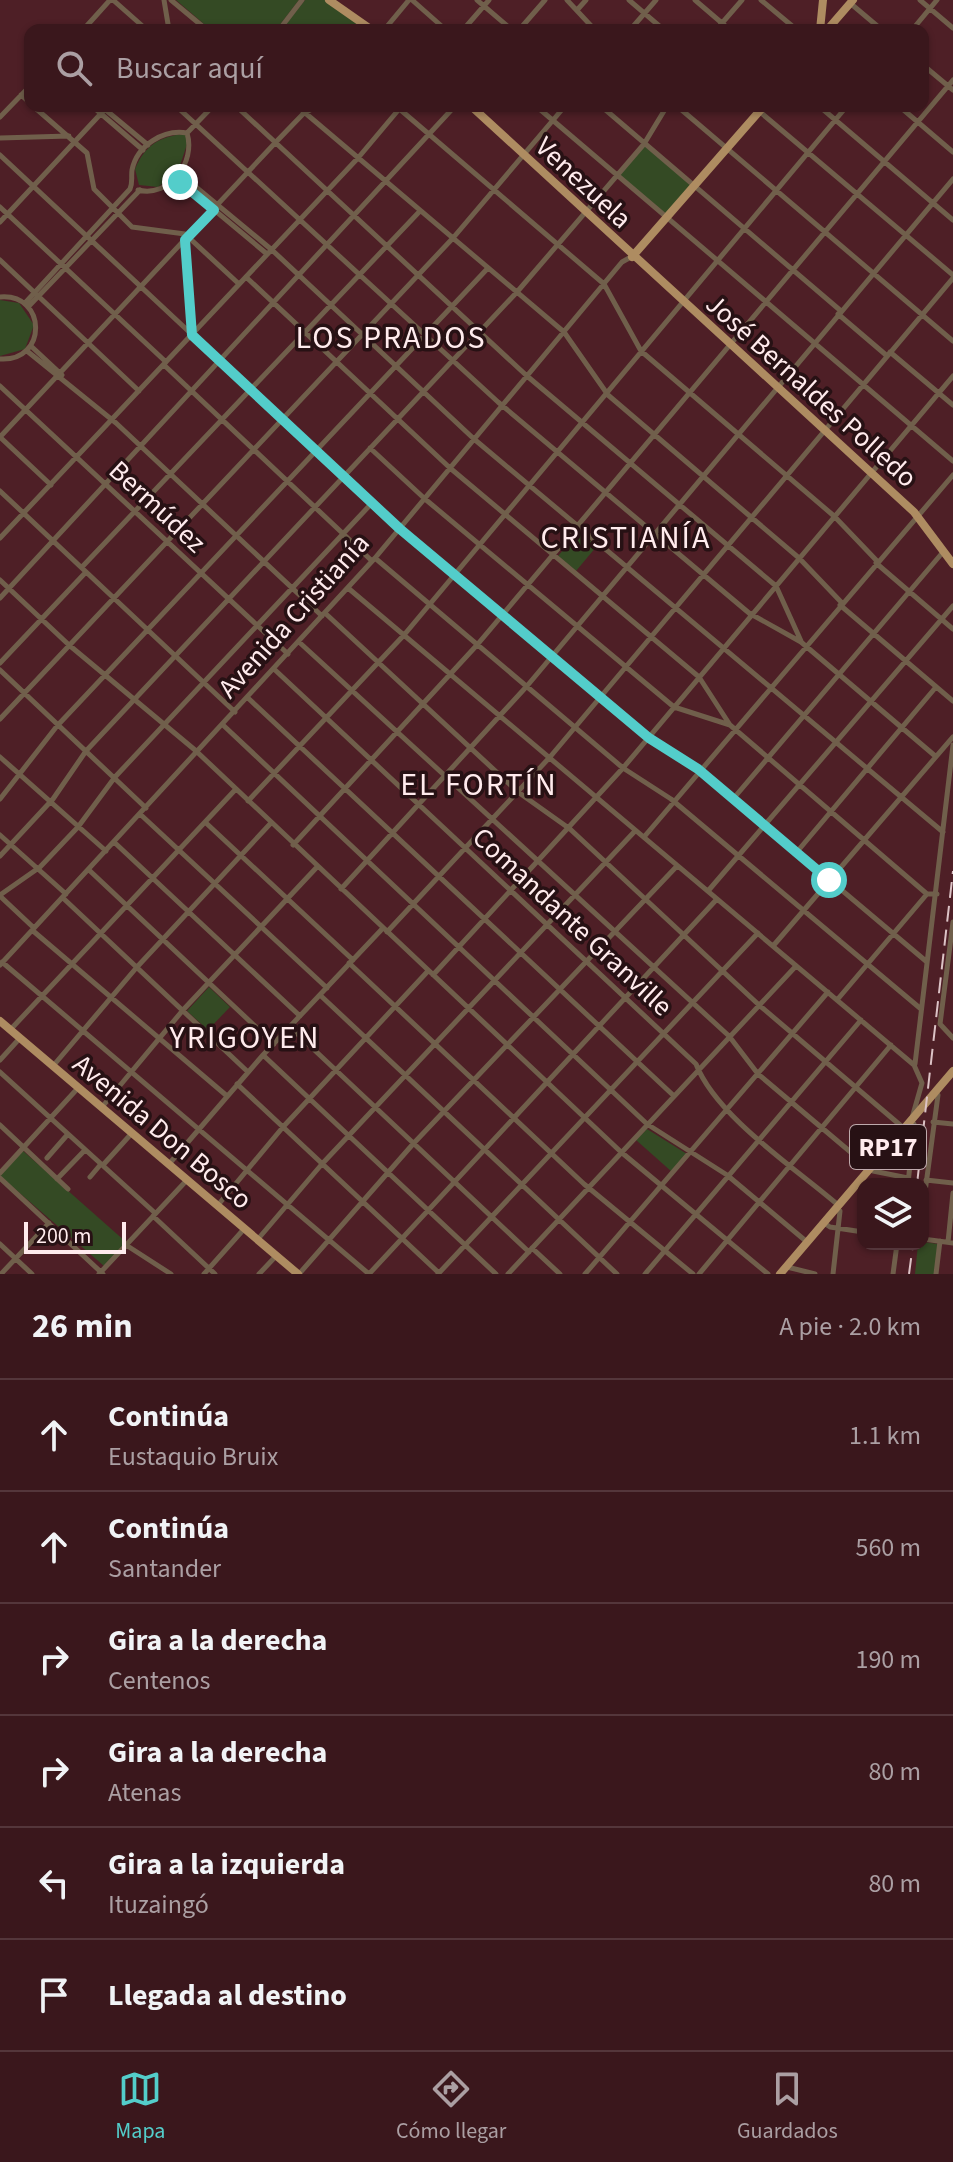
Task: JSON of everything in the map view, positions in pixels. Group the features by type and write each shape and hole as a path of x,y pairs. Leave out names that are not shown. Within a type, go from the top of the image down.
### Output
{"main road":[{"path":"329,0 343,4 365,24"},
{"path":"821,24 823,0"},
{"path":"832,24 851,2"},
{"name":"Venezuela","path":"477,112 632,257"},
{"name":"Avenida Cristianía","path":"632,257 668,220 756,112"},
{"name":"José Bernaldes Polledo","path":"632,257 871,472 917,516 953,564"},
{"name":"Avenida Don Bosco","path":"0,1021 299,1274"},
{"name":"RP17","path":"780,1274 788,1270 871,1170 908,1132 913,1121 953,1071"},
{"name":"RP17","path":"913,1121 953,1078"},
{"name":"RP17","path":"788,1270 807,1242 825,1224"}],"street":[{"path":"89,24 111,0 140,24"},
{"path":"164,0 168,24"},
{"path":"171,0 200,24"},
{"path":"284,24 302,0"},
{"path":"389,24 410,0 439,24"},
{"path":"477,0 486,3 506,24"},
{"path":"524,24 545,0"},
{"path":"567,0 590,24"},
{"path":"578,9 586,0"},
{"path":"629,0 656,24"},
{"path":"635,24 656,0"},
{"path":"695,0 722,23 742,0"},
{"path":"761,0 790,24"},
{"path":"920,0 953,28"},
{"path":"917,24 937,0"},
{"path":"851,2 875,24"},
{"path":"468,24 486,3"},
{"path":"929,70 951,88"},
{"path":"929,111 951,88 953,80"},
{"path":"0,117 24,92"},
{"path":"21,95 24,98"},
{"path":"40,112 75,141 91,160 94,189 115,210 139,230 177,231 240,284"},
{"path":"0,222 101,112"},
{"path":"107,112 145,148"},
{"path":"184,112 503,406 751,615 803,644 934,755"},
{"path":"27,305 115,210 132,184 133,165 145,148 169,132 187,133 207,112"},
{"path":"242,112 527,376 776,586 803,644"},
{"path":"0,538 358,158 395,112"},
{"path":"405,112 604,284 641,351 834,516 876,562 953,629"},
{"path":"0,598 450,112"},
{"path":"543,112 953,461"},
{"path":"0,719 453,238 560,112"},
{"path":"608,112 888,354 953,405"},
{"path":"0,856 50,802 86,751 517,292 644,144 663,112"},
{"path":"684,112 953,341"},
{"path":"169,1164 263,1055 351,961 414,904 550,757 953,277 763,112"},
{"path":"826,112 953,220"},
{"path":"248,801 404,635 842,112"},
{"path":"906,112 953,152"},
{"path":"293,845 425,705 503,615 928,112"},
{"path":"51,485 0,437 305,113 564,332 606,393 799,558 841,604 953,701"},
{"path":"132,184 140,190 159,190 178,176 190,152 187,133"},
{"path":"0,138 69,136"},
{"path":"0,155 187,326 192,335 371,504 649,738 700,771 927,962"},
{"path":"178,176 300,276 474,439 943,832"},
{"path":"341,889 527,686 953,179"},
{"path":"115,210 140,190"},
{"path":"0,207 343,534 623,768 675,802 921,1009"},
{"path":"0,663 42,619 134,511 252,392 420,211"},
{"path":"187,239 187,326"},
{"name":"Avenida Cristianía","path":"1,964 324,615 400,529 622,262 632,257"},
{"path":"0,260 139,391"},
{"path":"0,799 59,725 488,268"},
{"path":"246,277 450,468 699,677 733,728 927,894 937,894"},
{"path":"0,297 12,297 27,305 37,328 29,349 14,358 0,359"},
{"path":"29,349 141,446 292,588 378,662 518,792 570,829 759,1005 908,1132 908,1178"},
{"path":"217,1205 365,1038 460,947 598,798 953,376"},
{"name":"Bermúdez","path":"0,386 288,654"},
{"path":"370,448 425,499 674,707 733,728"},
{"path":"644,837 733,728 770,688 803,644 953,475"},
{"path":"0,491 235,712"},
{"path":"227,1096 72,965 0,895 39,869 78,827 115,777 371,504"},
{"path":"733,799 943,552"},
{"path":"0,580 69,645 197,753 621,1152 768,1274"},
{"path":"348,588 914,1065 922,1083 913,1121"},
{"path":"708,891 953,606"},
{"path":"299,642 729,1036 758,1074 871,1170 898,1178"},
{"name":"Comandante Granville","path":"274,669 664,1035 698,1070 728,1110 839,1208"},
{"path":"0,670 146,808"},
{"path":"796,853 936,687"},
{"path":"248,698 674,1096"},
{"path":"223,725 647,1124 729,1176 807,1242"},
{"path":"773,946 934,755 953,737"},
{"path":"914,1065 953,745"},
{"path":"0,757 106,851"},
{"path":"10,1030 235,790"},
{"path":"140,814 327,988"},
{"path":"205,822 551,1153 696,1274 891,1045"},
{"path":"53,1066 110,997 270,824"},
{"path":"258,1239 322,1164 635,831"},
{"path":"0,835 248,1072"},
{"path":"114,842 300,1016"},
{"path":"299,1274 361,1200 677,866"},
{"path":"102,1107 183,1010 317,867"},
{"path":"89,870 274,1044"},
{"path":"837,1000 927,894"},
{"path":"1,964 369,1274 452,1180 717,899"},
{"path":"953,922 940,1026 953,1038"},
{"path":"237,1084 439,1274 758,933"},
{"path":"508,1274 796,966"},
{"path":"585,1274 828,992"},
{"path":"320,995 617,1274"},
{"path":"943,1002 953,997"},
{"path":"645,1274 861,1020"},
{"path":"290,1027 491,1217 560,1274"},
{"path":"0,1060 20,1038"},
{"path":"263,1055 496,1274"},
{"path":"0,1072 215,1274"},
{"path":"78,1088 0,1175 101,1273 187,1180"},
{"path":"926,1178 938,1095"},
{"path":"933,1122 953,1124"},
{"path":"0,1125 68,1189"},
{"path":"90,1177 132,1133"},
{"path":"47,1158 68,1134"},
{"path":"57,1179 85,1150"},
{"path":"929,1180 953,1183"},
{"path":"929,1240 950,1242 953,1193"},
{"path":"833,1274 839,1208"},
{"path":"1,1274 49,1223"},
{"path":"825,1224 857,1231"},
{"path":"204,1274 244,1229"},
{"path":"936,1274 940,1241"},
{"path":"0,1244 32,1274"},
{"path":"126,1245 171,1274"},
{"path":"893,1274 896,1250"},
{"path":"259,1274 277,1255"},
{"path":"788,1270 815,1274"}],"green space":[{"path":"176,0 299,0 281,24 204,24"},
{"path":"305,0 326,0 359,24 286,24"},
{"path":"185,134 188,141 178,172 158,187 139,185 135,169 149,148 168,137"},
{"path":"644,145 693,186 666,218 618,177"},
{"path":"0,300 19,303 34,325 25,349 0,356"},
{"path":"579,531 597,546 576,571 558,556"},
{"path":"209,987 230,1007 208,1030 187,1011"},
{"path":"647,1129 687,1154 672,1172 636,1140"},
{"path":"22,1150 126,1242 104,1266 0,1176"},
{"path":"929,1243 938,1244 935,1274 915,1274 917,1250 929,1250"}],"railway":[{"path":"918,1178 953,871"},
{"path":"909,1274 912,1250"}],"district":[{"name":"LOS PRADOS","path":"391,337"},
{"name":"CRISTIANÍA","path":"626,537"},
{"name":"EL FORTÍN","path":"479,784"},
{"name":"YRIGOYEN","path":"245,1037"}],"route":[{"path":"180,182 214,210 185,240 192,335 400,529 649,738 698,769 829,880"}]}
